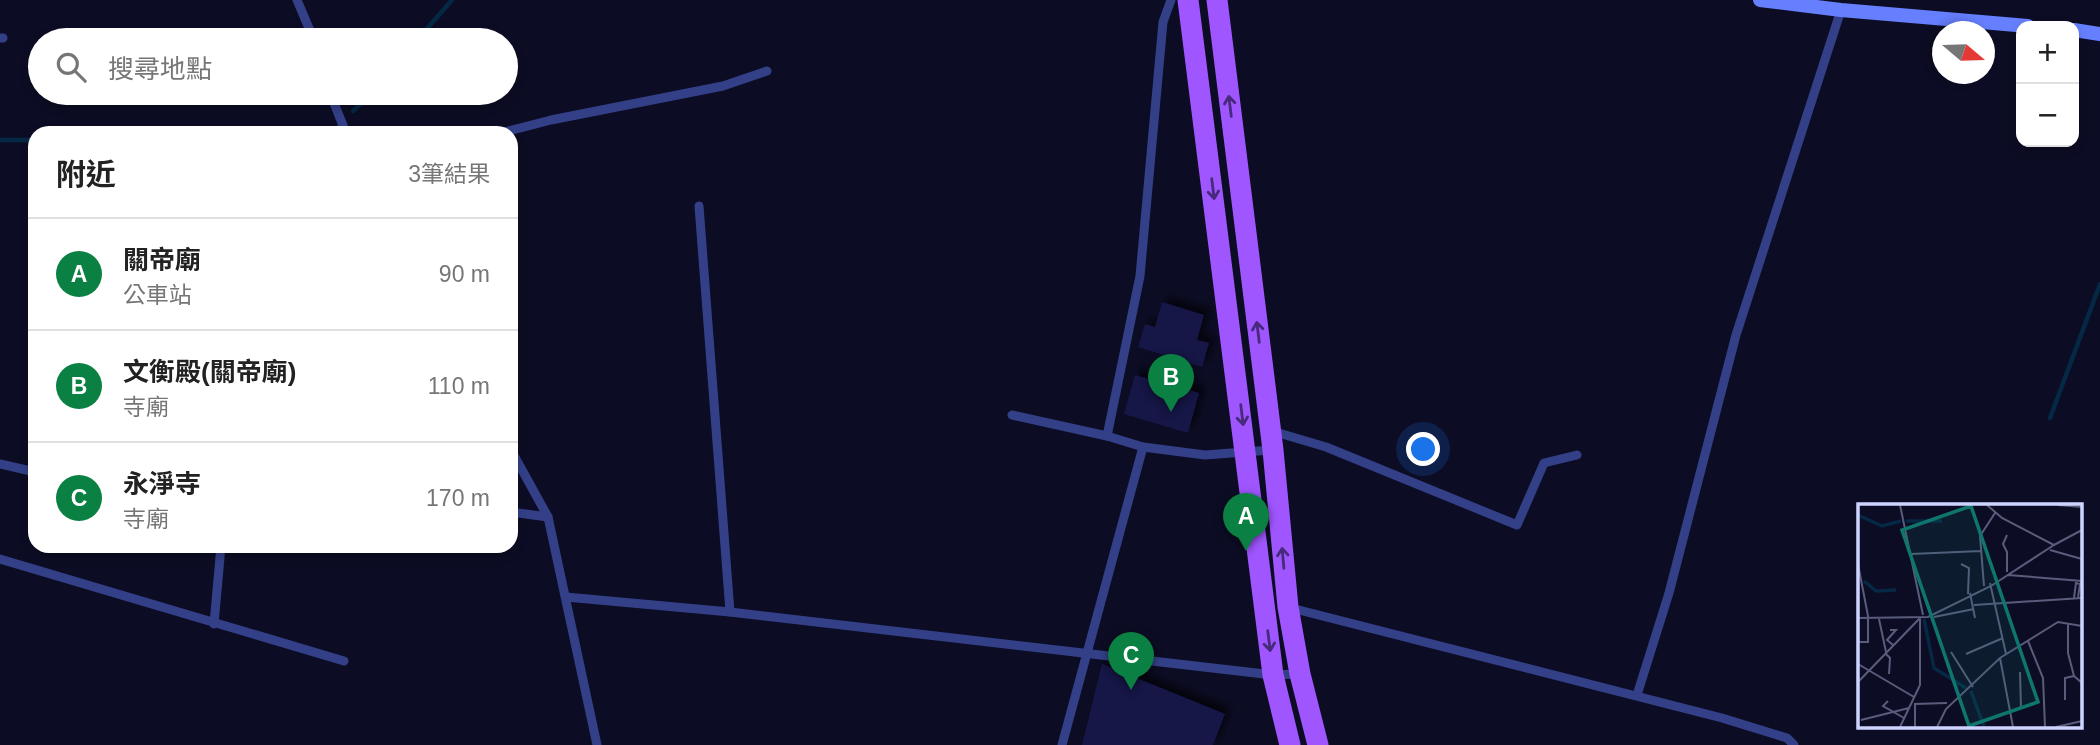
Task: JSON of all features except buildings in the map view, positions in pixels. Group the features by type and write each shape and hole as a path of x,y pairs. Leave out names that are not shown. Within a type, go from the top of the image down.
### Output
{"main road":[{"path":"1188,0 1273,675 1290,745"},
{"path":"1217,0 1272,440 1288,607 1300,674 1318,745"}],"street":[{"path":"1760,0 2016,25"},
{"path":"2079,31 2100,34"}],"lane":[{"path":"297,0 309,28"},
{"path":"1107,436 1140,276 1163,22 1171,0"},
{"path":"1637,695 1669,593 1736,335 1841,10"},
{"path":"518,129 723,86 767,71"},
{"path":"335,105 343,126"},
{"path":"699,206 730,612"},
{"path":"1012,415 1107,436 1143,447 1205,455 1247,452 1272,440 1326,447 1517,525 1544,463 1577,455"},
{"path":"1062,745 1143,447"},
{"path":"518,463 548,517 597,745"},
{"path":"0,464 28,470"},
{"path":"518,513 548,517"},
{"path":"214,624 220,553"},
{"path":"0,559 344,661"},
{"path":"566,597 730,612 1273,675 1300,674"},
{"path":"1288,607 1722,718 1787,738 1794,745"}],"waterway":[{"path":"428,28 452,0"},
{"path":"353,111 359,105"},
{"path":"0,140 28,140"},
{"path":"2050,418 2100,284"}],"place":[{"name":"文衡殿(關帝廟)","path":"1171,412"},
{"name":"關帝廟","path":"1246,551"},
{"name":"永淨寺","path":"1131,690"}]}
